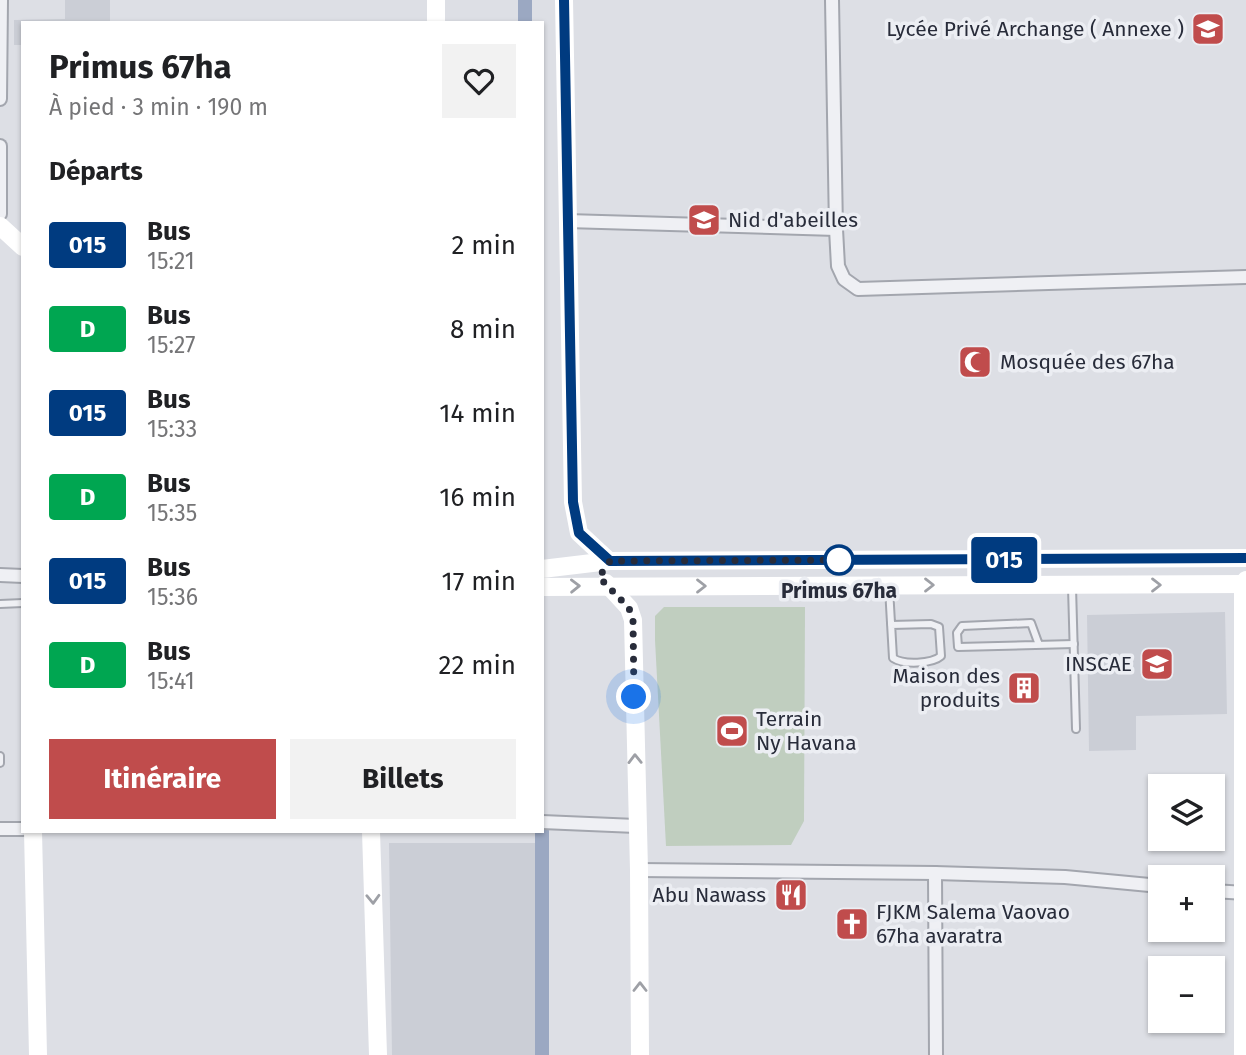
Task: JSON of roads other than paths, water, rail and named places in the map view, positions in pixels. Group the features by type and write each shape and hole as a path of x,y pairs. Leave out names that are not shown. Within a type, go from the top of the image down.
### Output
{"street":[{"path":"0,99 1,0"},
{"path":"436,0 436,21"},
{"path":"564,0 573,502 579,533 610,561"},
{"path":"832,0 836,229 838,266 844,279 859,289 1246,277"},
{"path":"0,146 0,214"},
{"path":"567,221 836,229"},
{"path":"0,226 21,245"},
{"path":"544,569 610,561 1246,558"},
{"path":"610,561 599,577 629,608 633,620 640,1055"},
{"path":"0,575 21,576"},
{"path":"544,587 1245,583 1243,1055"},
{"path":"633,620 640,602 649,591 661,586"},
{"path":"544,822 636,827"},
{"path":"0,830 21,829"},
{"path":"33,833 38,1055"},
{"path":"371,833 378,1055"},
{"path":"639,870 935,873 1065,877 1148,885"},
{"path":"935,873 936,1055"},
{"path":"1225,892 1245,893"}],"lane":[{"path":"889,585 891,625 893,658 899,662 935,661 941,656 939,627 931,624 891,625"},
{"path":"1072,585 1076,729"},
{"path":"0,604 21,603"},
{"path":"1039,645 1031,623 962,626 957,633 958,647 1039,645 1074,644"},
{"path":"0,756 0,763"}],"waterway":[{"path":"525,0 525,21"},
{"path":"542,833 542,1055"}],"place":[{"name":"Lycée Privé Archange ( Annexe )","path":"1208,29"},
{"name":"Nid d'abeilles","path":"704,220"},
{"name":"Mosquée des 67ha","path":"975,362"},
{"name":"Primus 67ha","path":"839,560"},
{"name":"INSCAE","path":"1157,664"},
{"name":"Maison des produits","path":"1024,688"},
{"name":"Terrain Ny Havana","path":"732,731"},
{"name":"Abu Nawass","path":"791,895"},
{"name":"FJKM Salema Vaovao 67ha avaratra","path":"852,924"}]}
